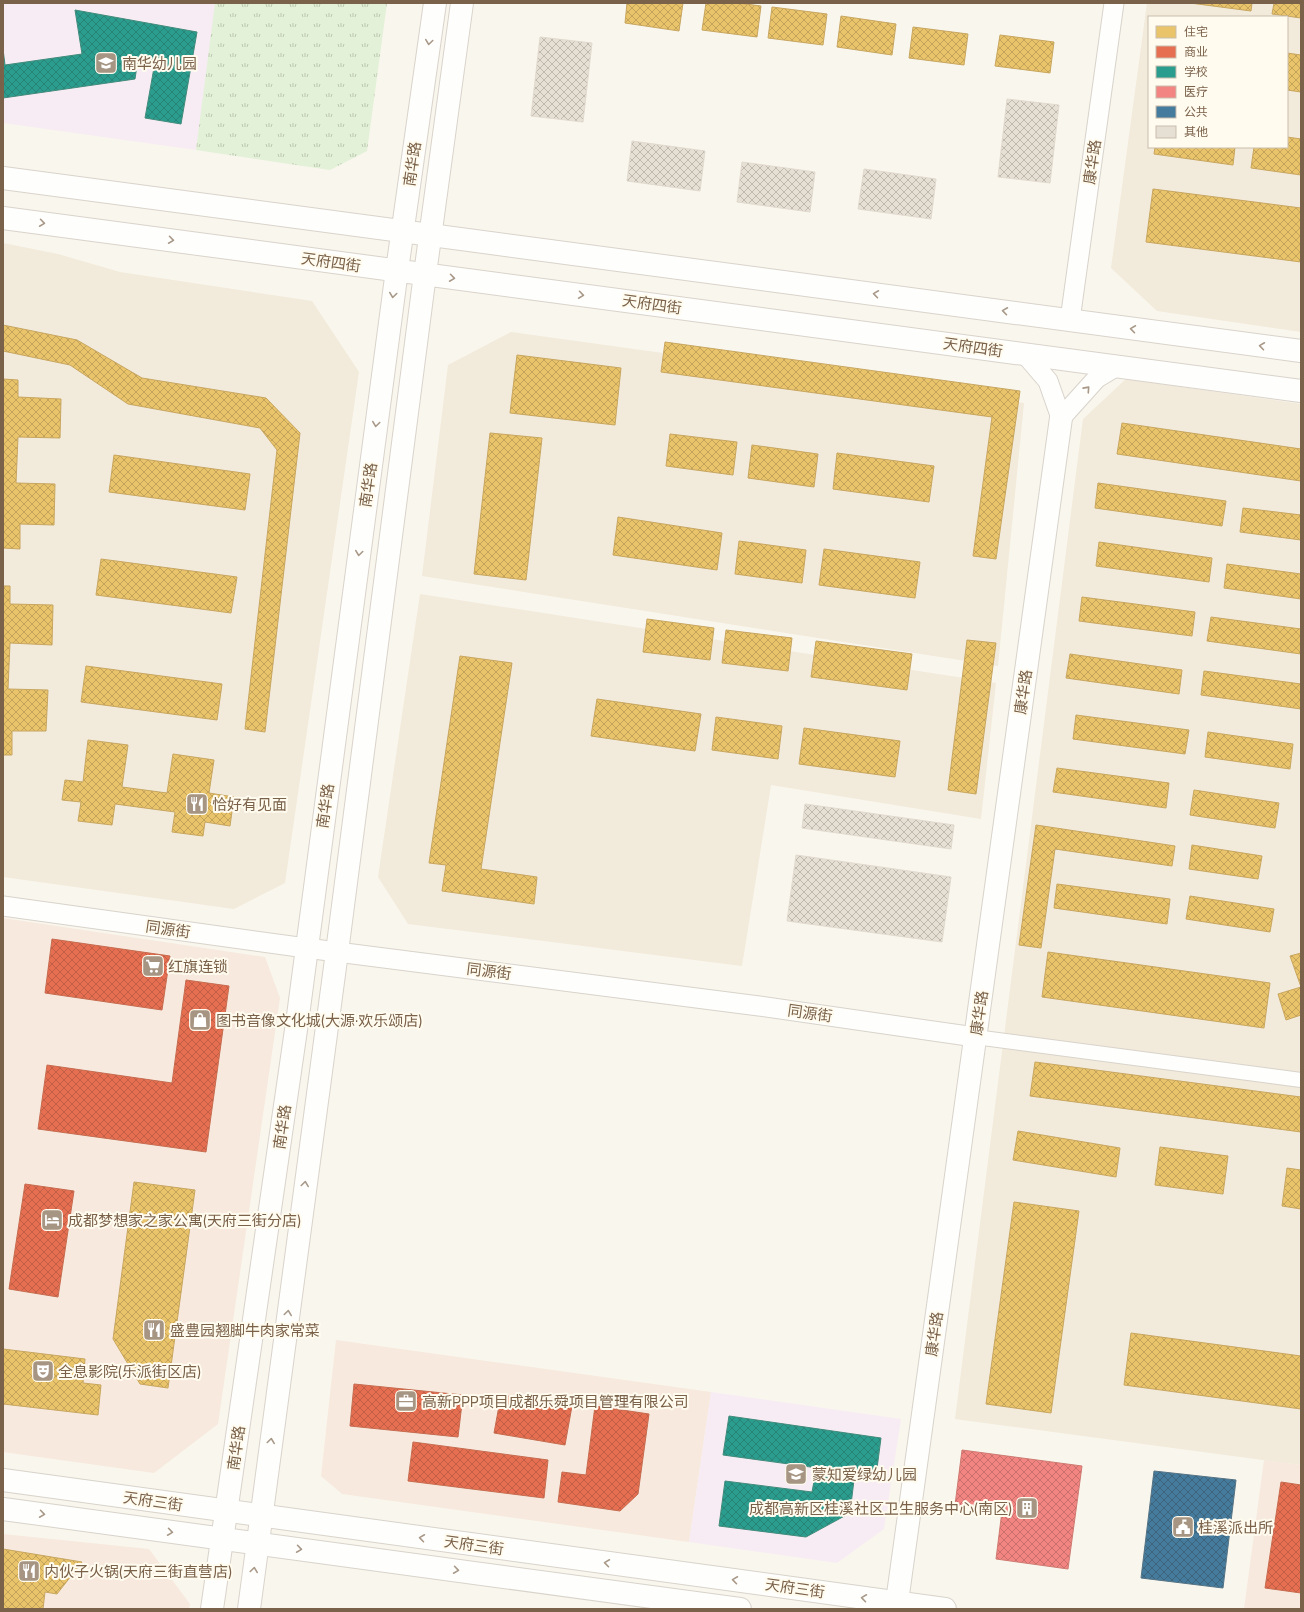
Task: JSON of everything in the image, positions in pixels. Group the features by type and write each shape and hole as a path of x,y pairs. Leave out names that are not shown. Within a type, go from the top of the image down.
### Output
{"main road":[{"name":"南华路","path":"212,1609 293,1047 402,231 435,3"},
{"name":"南华路","path":"249,1609 337,952 430,235 462,3"},
{"path":"3,178 1301,351"},
{"name":"天府四街","path":"3,218 1301,391"},
{"name":"康华路","path":"897,1606 1061,418"},
{"name":"天府三街","path":"3,1480 261,1515 897,1606 944,1609"},
{"name":"天府三街","path":"3,1509 740,1609"}],"street":[{"name":"康华路","path":"1070,320 1114,3"},
{"path":"1025,354 1048,381 1061,418 1097,378 1117,366"},
{"name":"同源街","path":"3,906 306,948 759,1006 975,1037"},
{"path":"975,1037 1301,1080"}],"shaded area":[{"name":"南华幼儿园","path":"3,3 217,3 196,150 3,123"},
{"path":"1147,3 1301,3 1301,332 1157,311 1111,268"},
{"path":"3,243 58,254 120,272 312,301 359,372 285,883 234,909 3,877"},
{"path":"511,332 1024,403 998,666 422,576 448,365"},
{"path":"1126,379 1301,404 1301,1465 955,1419 1083,419"},
{"path":"420,594 996,683 981,819 771,785 742,966 408,924 378,877"},
{"path":"3,918 265,957 280,998 218,1424 154,1473 3,1452"},
{"path":"336,1340 711,1392 689,1542 342,1494 321,1476"},
{"name":"蒙知爱绿幼儿园","path":"711,1392 901,1419 884,1529 837,1563 689,1542"},
{"path":"1264,1460 1301,1465 1301,1609 1244,1609"},
{"path":"3,1534 149,1549 190,1604 189,1609 3,1609"}],"green space":[{"path":"215,3 387,3 367,151 330,170 196,150"}],"building: 住宅":[{"path":"627,3 683,3 679,31 625,23"},
{"path":"706,3 738,3 761,6 757,37 702,30"},
{"path":"1190,3 1252,3 1251,11"},
{"path":"1274,3 1301,3 1301,18 1272,14"},
{"path":"772,7 827,14 823,45 768,38"},
{"path":"841,16 896,24 892,55 837,47"},
{"path":"913,27 968,34 964,65 909,58"},
{"path":"1000,35 1054,42 1050,73 995,66"},
{"path":"1288,53 1301,55 1301,92 1288,90"},
{"path":"1288,137 1301,139 1301,175 1251,168 1254,148 1288,148"},
{"path":"1155,148 1235,148 1233,165 1154,154"},
{"path":"1153,189 1301,208 1301,262 1146,242"},
{"path":"3,325 77,340 142,378 266,398 300,433 265,732 245,729 277,450 260,428 128,404 70,365 3,351"},
{"path":"665,342 1020,391 996,559 973,556 992,417 661,372"},
{"path":"517,355 621,368 615,425 510,413"},
{"path":"3,379 18,380 18,397 61,399 60,438 18,437 16,483 55,484 54,525 20,524 20,549 3,548"},
{"path":"1122,423 1301,449 1301,481 1117,454"},
{"path":"490,433 542,438 526,580 474,574"},
{"path":"670,434 737,442 733,475 666,466"},
{"path":"752,445 818,454 814,487 748,478"},
{"path":"837,453 934,466 929,502 833,489"},
{"path":"114,455 250,474 245,510 109,492"},
{"path":"1098,483 1226,501 1222,526 1095,508"},
{"path":"1243,508 1301,515 1301,540 1240,532"},
{"path":"618,517 722,533 717,570 613,555"},
{"path":"739,541 806,550 802,583 735,574"},
{"path":"1099,542 1212,558 1209,582 1096,566"},
{"path":"824,549 920,562 915,598 819,585"},
{"path":"101,559 237,577 231,613 96,595"},
{"path":"1227,564 1301,574 1301,599 1224,588"},
{"path":"3,586 10,586 10,604 53,605 52,645 10,643 8,689 48,690 46,731 12,731 12,755 3,755"},
{"path":"1082,597 1195,612 1192,636 1079,621"},
{"path":"1211,617 1301,629 1301,654 1207,641"},
{"path":"647,619 714,628 710,660 643,652"},
{"path":"726,630 792,638 788,671 722,663"},
{"path":"967,640 996,643 976,794 948,790"},
{"path":"816,641 912,654 907,690 811,677"},
{"path":"1070,654 1182,670 1179,694 1066,678"},
{"path":"460,656 512,663 481,869 537,877 534,904 442,891 446,865 429,863"},
{"path":"86,666 222,684 217,720 81,702"},
{"path":"1204,671 1301,684 1301,709 1201,695"},
{"path":"597,699 701,714 695,751 591,736"},
{"path":"1076,715 1189,730 1185,754 1073,739"},
{"path":"716,717 782,726 778,759 712,750"},
{"path":"804,728 900,741 895,777 799,764"},
{"path":"1208,732 1293,744 1290,769 1205,757"},
{"path":"88,740 128,745 122,787 167,793 173,754 214,760 209,793 234,797 230,826 205,822 203,836 172,832 175,812 115,804 112,825 78,821 81,802 62,800 65,780 83,782"},
{"path":"1057,768 1169,783 1166,808 1053,792"},
{"path":"1194,790 1279,803 1275,828 1190,815"},
{"path":"1036,825 1175,846 1172,866 1055,849 1041,948 1019,945"},
{"path":"1192,845 1262,856 1258,879 1189,869"},
{"path":"1057,884 1170,899 1167,924 1054,908"},
{"path":"1190,896 1274,909 1270,932 1186,919"},
{"path":"1048,952 1270,983 1264,1028 1042,997"},
{"path":"1301,953 1301,987 1290,956"},
{"path":"1301,987 1301,1015 1286,1020 1278,994"},
{"path":"1035,1062 1301,1097 1301,1132 1030,1096"},
{"path":"1018,1131 1120,1148 1116,1177 1013,1160"},
{"path":"1160,1147 1228,1156 1223,1194 1155,1185"},
{"path":"1287,1168 1301,1170 1301,1209 1282,1206"},
{"path":"134,1182 195,1190 168,1388 140,1384 113,1339"},
{"path":"1014,1202 1079,1211 1051,1413 986,1404"},
{"path":"1131,1333 1301,1356 1301,1409 1124,1385"},
{"path":"3,1349 85,1359 83,1383 101,1385 98,1415 3,1404"},
{"path":"3,1549 82,1562 57,1594 45,1592 43,1609 3,1609"}],"building: 商业":[{"path":"52,939 170,956 162,1010 45,993"},
{"path":"186,980 229,986 206,1152 38,1129 47,1065 172,1083"},
{"path":"25,1184 74,1191 58,1297 9,1289"},
{"path":"354,1384 463,1395 458,1437 350,1426"},
{"path":"501,1395 572,1406 565,1445 494,1433"},
{"path":"595,1406 649,1414 638,1494 620,1511 558,1502 562,1472 586,1475"},
{"path":"413,1442 548,1460 544,1498 408,1481"},
{"path":"1281,1482 1301,1485 1301,1593 1265,1588"}],"building: 学校":[{"path":"75,10 197,32 181,124 145,118 155,62 138,59 135,79 3,98 3,49 5,65 82,54"},
{"path":"729,1416 881,1438 876,1476 723,1455"},
{"path":"815,1476 854,1480 850,1513 806,1537 719,1526 725,1481 812,1492"}],"building: 医疗":[{"name":"成都高新区桂溪社区卫生服务中心(南区)","path":"962,1450 1082,1466 1068,1569 996,1559 1002,1511 955,1505"}],"building: 公共":[{"path":"1154,1471 1236,1480 1223,1588 1141,1578"}],"building: 其他":[{"path":"540,37 592,43 583,122 531,116"},
{"path":"1007,99 1059,105 1050,183 998,177"},
{"path":"632,141 705,151 700,191 627,181"},
{"path":"742,162 815,172 810,212 737,202"},
{"path":"864,169 936,179 931,219 858,209"},
{"path":"805,804 954,825 951,849 802,828"},
{"path":"796,855 951,877 942,942 787,921"}],"place":[{"name":"南华幼儿园","path":"106,63"},
{"name":"恰好有见面","path":"197,804"},
{"name":"红旗连锁","path":"153,966"},
{"name":"图书音像文化城(大源·欢乐颂店)","path":"200,1020"},
{"name":"成都梦想家之家公寓(天府三街分店)","path":"52,1220"},
{"name":"盛豊园翘脚牛肉家常菜","path":"154,1330"},
{"name":"全息影院(乐派街区店)","path":"43,1371"},
{"name":"高新PPP项目成都乐舜项目管理有限公司","path":"406,1401"},
{"name":"蒙知爱绿幼儿园","path":"796,1474"},
{"name":"成都高新区桂溪社区卫生服务中心(南区)","path":"1027,1508"},
{"name":"桂溪派出所","path":"1183,1527"},
{"name":"内伙子火锅(天府三街直营店)","path":"29,1571"}]}
